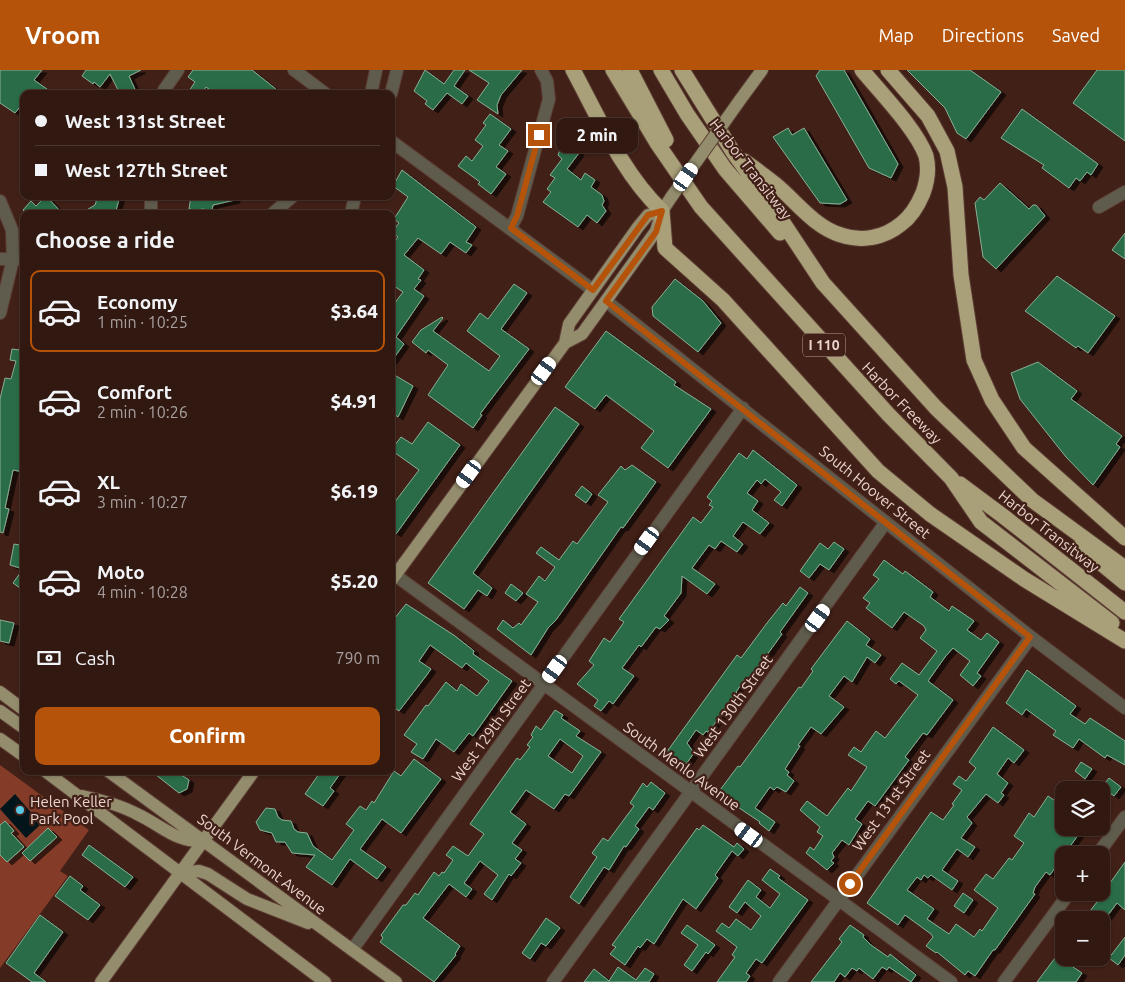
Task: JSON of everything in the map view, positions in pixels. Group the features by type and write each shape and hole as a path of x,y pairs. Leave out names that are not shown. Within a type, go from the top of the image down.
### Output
{"highway":[{"path":"573,70 642,192 662,211 665,248 723,300 878,471 930,514 1024,579 1125,641"},
{"name":"Harbor Freeway","path":"613,70 657,143 701,207 881,407 950,478 980,522 1125,634"},
{"path":"630,70 701,207"},
{"name":"Harbor Transitway","path":"661,70 687,114 725,168 823,283"},
{"name":"Harbor Freeway","path":"682,70 732,152 768,200 823,283 936,408 1032,500 1125,568"},
{"path":"732,152 776,184 820,224 838,235 852,238 870,238 890,233 910,218 920,201 927,180 926,157 918,140 862,70"},
{"path":"888,70 928,116 947,151 955,188 961,275 974,360 992,400 1024,448 1125,538"},
{"name":"Harbor Transitway","path":"950,478 1003,516 1125,612"},
{"name":"Harbor Transitway","path":"1032,500 1086,552 1125,583"}],"main road":[{"path":"565,343 582,334 656,232 662,211 762,70"},
{"path":"395,575 565,343 569,324 593,290 648,215 662,211"},
{"path":"0,692 20,707"},
{"path":"0,711 20,725"},
{"path":"0,739 20,753"},
{"path":"51,775 325,982"},
{"name":"South Vermont Avenue","path":"113,775 396,982"},
{"path":"102,982 251,775"},
{"path":"77,794 103,800 137,814 176,838 193,842 204,841"},
{"path":"180,873 199,871 208,874 247,899 322,929"}],"street":[{"path":"162,70 175,74 166,90"},
{"path":"294,70 321,90"},
{"path":"372,90 376,70"},
{"path":"392,90 397,70"},
{"path":"511,228 517,216 549,99 547,81 541,70"},
{"path":"395,144 593,290"},
{"path":"1099,208 1125,192"},
{"path":"277,210 288,200"},
{"path":"0,201 12,230 19,259 0,313"},
{"path":"0,259 19,259"},
{"name":"South Hoover Street","path":"606,301 1030,637 1125,708"},
{"name":"West 129th Street","path":"352,950 743,408"},
{"name":"West 130th Street","path":"553,982 886,522"},
{"name":"South Menlo Avenue","path":"395,579 951,982"},
{"name":"West 131st Street","path":"778,982 1030,637"},
{"path":"1104,846 1125,817"},
{"path":"1004,982 1063,901"}],"shaded area":[{"path":"0,765 89,830 60,871 68,876 0,968"},
{"path":"15,794 41,824 26,838 0,809"}],"building":[{"path":"0,70 42,70 34,80 48,90 20,90 20,107 15,113 0,103"},
{"path":"86,70 141,70 129,76 135,90 118,90 110,74 100,87 82,76"},
{"path":"193,70 252,70 277,90 210,90 206,87 204,90 190,90 195,82 188,77"},
{"path":"425,70 444,84 454,70 465,70 454,86 468,96 462,104 447,93 433,110 425,104 427,101 414,91"},
{"path":"469,70 522,70 501,95 497,105 498,114 477,100 489,83"},
{"path":"820,70 844,70 898,164 891,178 869,168 816,76"},
{"path":"907,70 970,70 1001,92 966,139 957,133 945,108"},
{"path":"1097,70 1125,70 1125,141 1073,103"},
{"path":"1022,109 1098,164 1091,175 1087,172 1080,181 1076,178 1069,188 1042,168 1044,165 1001,138"},
{"path":"490,114 511,129 499,145 508,151 496,167 506,174 491,194 478,184 480,182 458,166 466,156 472,161 483,146 475,140 486,125 483,123"},
{"path":"788,128 792,135 804,128 847,200 840,204 820,203 773,137"},
{"path":"565,134 571,138 579,153 567,169 581,180 585,173 595,180 591,187 602,195 604,201 602,205 606,211 597,223 587,215 578,227 543,202 551,192 547,189 555,178 550,175 562,159 558,155 561,147 560,140"},
{"path":"402,170 476,227 466,242 472,245 466,253 450,242 441,254 418,238 404,255 424,270 418,279 421,280 414,289 424,296 396,337 404,344 395,356 395,303 403,292 395,287 395,241 398,237 395,234 395,228 399,223 395,217 408,197 395,187 395,182"},
{"path":"1000,183 1029,209 1036,205 1045,216 996,269 983,257 975,203 980,197 984,200"},
{"path":"42,200 50,200 59,210 23,210 31,201 36,206"},
{"path":"97,200 119,200 116,210 87,210 95,205"},
{"path":"190,200 235,200 213,205 212,210 189,209"},
{"path":"1125,233 1125,259 1112,250"},
{"path":"1057,276 1115,316 1088,353 1078,346 1076,348 1025,311"},
{"path":"675,279 703,301 721,323 698,352 653,316 652,307"},
{"path":"514,284 527,293 501,329 529,349 480,414 482,415 473,428 428,395 448,365 428,350 426,353 412,342 421,330 442,317 433,331 489,371 500,356 467,331 480,313 488,319"},
{"path":"606,331 676,382 674,385 711,409 668,468 641,448 654,431 606,395 595,409 565,387"},
{"path":"20,346 20,471 13,470 5,508 9,509 3,533 0,532 0,399 5,378 11,379 16,361 10,360 12,349 19,350"},
{"path":"1038,362 1077,391 1071,399 1122,436 1116,444 1120,447 1093,485 1066,457 1020,399 1011,373"},
{"path":"395,375 413,386 398,417 395,415"},
{"path":"555,407 579,424 473,573 492,588 487,596 478,590 464,609 428,583"},
{"path":"428,422 460,445 396,534 395,502 419,470 395,453 395,445 401,437 412,444"},
{"path":"753,450 797,485 782,506 774,500 781,492 765,479 761,484 757,480 747,493 758,501 752,510 769,523 760,534 743,522 733,536 743,544 737,552 721,541 715,549 709,545 692,568 715,584 707,594 682,576 681,593 664,616 669,620 660,629 656,627 641,647 639,645 622,668 634,676 613,704 609,701 601,711 594,706 598,700 577,684 594,665 589,661 604,638 610,642 624,622 619,619 693,517 701,523 713,507 709,505 712,501 707,497 739,453 747,459"},
{"path":"632,465 656,482 623,528 621,527 556,620 548,628 531,655 497,629 503,620 513,628 519,623 521,625 538,602 526,594 539,576 545,581 555,567 536,553 541,547 559,560 573,541 577,544 608,502 598,495 621,466 625,470"},
{"path":"582,486 592,494 586,503 575,495"},
{"path":"834,542 844,549 829,570 820,564 809,578 800,571 820,543 828,549"},
{"path":"14,544 20,545 20,568 10,565"},
{"path":"884,560 903,574 905,571 933,592 930,597 949,611 952,606 974,621 967,630 981,640 987,633 999,642 977,673 981,676 973,686 960,675 970,661 953,648 945,657 928,681 953,700 927,735 923,733 905,757 909,760 875,806 868,801 855,819 862,824 849,845 842,840 832,853 834,857 831,861 834,863 827,870 806,853 810,847 814,850 823,836 817,832 820,827 800,810 807,801 827,816 848,788 851,791 867,767 848,755 854,747 861,752 876,731 885,738 918,695 899,681 896,684 890,679 902,663 919,675 937,651 920,638 926,630 924,626 904,612 892,628 866,608 870,603 863,598 879,579 873,575"},
{"path":"20,573 20,588 13,583"},
{"path":"511,584 523,593 516,601 505,593"},
{"path":"800,587 808,593 780,632 782,634 748,681 745,679 736,692 738,694 708,732 706,731 703,735 696,730 687,743 694,753 684,767 666,753 737,655 741,658 783,603 786,606"},
{"path":"406,604 455,636 474,651 473,654 512,681 473,736 469,733 454,752 436,739 423,759 411,752 417,744 404,735 446,682 457,691 461,684 477,696 489,681 466,663 462,668 430,645 419,661 431,669 399,711 395,708 395,618"},
{"path":"0,620 14,623 9,643 0,641"},
{"path":"847,621 870,639 866,645 881,655 875,663 867,657 852,682 844,676 829,696 844,707 821,734 811,727 798,745 800,746 785,769 789,772 787,775 794,781 786,792 777,787 774,790 770,787 755,808 775,822 769,831 760,822 720,795 722,792 720,790 738,766 740,767 799,687 801,688 813,671 811,669"},
{"path":"1027,670 1076,706 1070,714 1085,724 1090,718 1125,741 1125,765 1107,755 1105,758 1079,739 1073,748 1053,735 1056,731 1026,709 1022,715 1006,703"},
{"path":"555,710 563,715 561,718 580,731 576,736 601,752 569,796 565,794 554,809 526,790 510,812 526,824 512,843 522,850 515,859 521,863 511,876 509,874 492,900 484,894 498,875 480,861 464,883 472,889 466,897 449,884 423,918 460,946 456,955 434,982 380,942 383,938 381,935 403,905 406,905 415,893 418,895 434,872 439,876 442,872 444,873 453,860 446,855 453,846 468,856 484,834 470,824 517,758 520,760 530,747 527,745 533,737 531,735 536,726 541,730","holes":["560,739 583,756 572,773 548,756"]},
{"path":"993,727 1024,750 1014,763 1008,758 997,774 1008,783 1001,793 1004,795 998,803 986,794 967,817 972,823 961,838 975,847 968,857 957,849 942,870 958,881 952,890 931,875 928,878 924,875 921,880 917,877 907,890 934,909 927,919 949,934 956,924 974,937 980,929 982,931 998,908 974,890 986,874 993,879 1009,858 1012,860 1024,843 1014,836 1029,813 1034,817 1048,796 1055,801 1055,836 1077,836 1070,846 1055,846 1055,868 1050,875 1046,872 1035,887 1033,893 1035,894 975,976 968,971 965,975 937,952 926,946 933,937 931,934 905,915 898,925 867,903 931,812 943,820 954,805 952,804 962,790 953,784 959,776 966,781 976,768 969,762"},
{"path":"414,759 441,779 401,833 382,819 360,849 386,867 377,879 350,859 332,885 306,867 315,855 292,853 285,842 276,842 272,833 260,830 256,822 266,808 275,809 278,817 282,820 291,821 294,829 298,832 307,833 313,846 332,860 354,830 346,824 360,806 366,810 372,801 374,803 392,775 395,775 395,772 401,776"},
{"path":"1081,762 1092,769 1085,779 1075,771"},
{"path":"156,775 181,775 189,780 187,789 179,793"},
{"path":"318,775 339,775 330,788 334,791 323,806 305,794"},
{"path":"1109,778 1121,787 1114,796 1110,793 1110,781 1107,781"},
{"path":"651,782 665,793 653,810 649,807 635,826 639,829 626,847 624,846 609,870 604,867 579,904 570,897 597,857 592,853 603,838 608,841 634,806 630,803 643,783 647,787"},
{"path":"5,821 14,831 11,833 24,847 7,862 0,855 0,825"},
{"path":"703,825 734,847 737,843 744,849 738,856 732,851 715,875 718,878 696,909 683,899 654,944 647,939 640,948 638,946 625,965 610,954 616,947 612,945 697,828 699,830"},
{"path":"48,828 57,837 30,861 22,853"},
{"path":"89,845 133,877 125,887 82,855"},
{"path":"1125,862 1125,910 1117,903 1110,912 1090,911 1098,901 1110,901 1110,883"},
{"path":"770,869 780,876 778,878 808,900 762,963 756,959 746,973 750,976 746,982 717,982 735,957 732,955 737,947 716,931 722,923 729,928 736,919 751,930 761,916 745,902 737,913 729,907 748,880 761,890 756,897 770,908 780,894 762,880"},
{"path":"70,876 83,886 80,890 100,905 88,920 55,896"},
{"path":"963,893 973,900 964,913 954,906"},
{"path":"40,915 63,932 34,973 46,982 32,982 6,963"},
{"path":"546,918 560,928 546,946 541,943 530,959 522,953"},
{"path":"687,925 715,945 708,954 706,952 692,971 684,965 698,945 681,933"},
{"path":"850,925 864,935 863,937 871,945 888,957 890,954 916,975 911,982 889,967 887,970 882,967 873,979 859,968 857,971 852,968 845,977 840,973 834,982 811,982 842,942 839,939"},
{"path":"1125,937 1125,955 1118,965 1110,957"},
{"path":"1055,958 1055,966 1072,966 1082,973 1076,982 1037,982"},
{"path":"618,967 636,980 645,968 654,974 649,982 584,982 594,969 609,981"}],"place":[{"name":"Helen Keller Park Pool","path":"20,810"}],"route":[{"path":"539,135 517,216 511,228 593,290 648,215 662,211 656,232 606,301 1030,637 850,884"}]}
